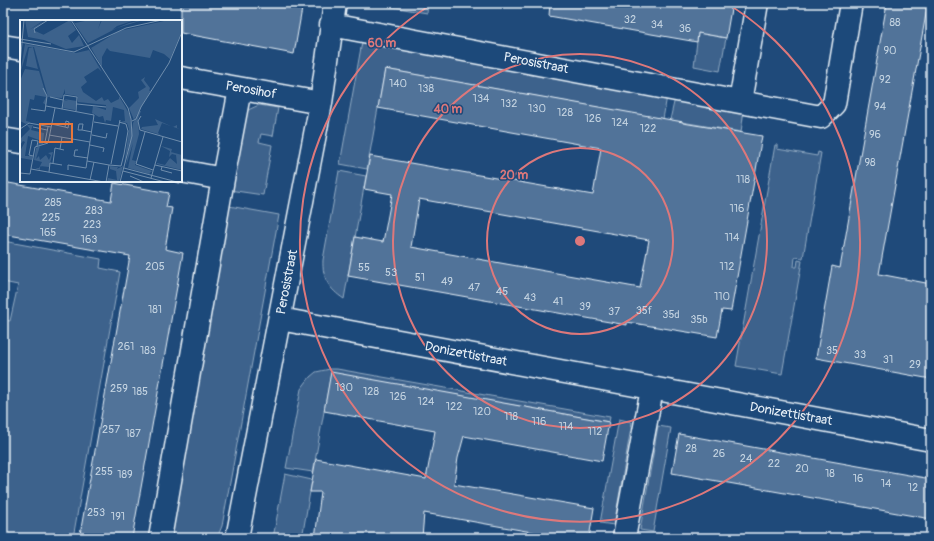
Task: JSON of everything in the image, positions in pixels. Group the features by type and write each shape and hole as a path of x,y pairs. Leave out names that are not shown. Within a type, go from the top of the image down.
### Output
{"street":[{"name":"Perosistraat","path":"237,538 321,103 335,3"},
{"path":"740,102 757,3"},
{"name":"Perosistraat","path":"331,25 821,117 834,104 851,3"},
{"path":"3,46 20,49"},
{"name":"Perosihof","path":"182,78 321,103"},
{"path":"160,538 240,88"},
{"path":"3,139 20,142"},
{"path":"182,171 223,179"},
{"name":"Donizettistraat","path":"280,319 931,440"},
{"path":"624,538 652,389"}],"shaded area":[{"path":"369,3 428,3 427,13"},
{"path":"698,33 726,38 720,71 694,66"},
{"path":"362,42 667,96 663,119 385,69 367,169 340,164"},
{"path":"675,98 744,110 741,132 670,120"},
{"path":"259,105 278,108 273,136 261,134 259,142 272,145 263,195 229,190 244,115 248,110"},
{"path":"775,145 777,145 777,149 817,156 818,152 821,153 803,258 795,257 794,267 797,267 798,260 802,261 782,374 736,366"},
{"path":"339,171 366,176 344,299 330,287 325,278 323,266"},
{"path":"229,206 279,215 222,526 217,538 169,538"},
{"path":"3,241 101,259 100,268 120,272 73,538 3,538 3,320 10,321 18,285 3,282"},
{"path":"330,369 610,417 609,422 331,373 313,472 286,468 301,389 316,372"},
{"path":"619,419 632,422 614,525 600,523"},
{"path":"658,426 671,428 653,532 640,530"},
{"path":"285,474 312,480 302,538 273,538"}],"building":[{"path":"181,3 303,3 294,54 182,33"},
{"path":"550,3 732,3 726,38 698,33 697,42 549,16"},
{"path":"887,3 928,3 879,274 931,284 931,379 816,358 832,266 840,268"},
{"path":"385,69 762,136 731,311 722,310 717,337 627,322 627,325 348,276 355,237 383,242 392,194 364,189 370,156 593,195 601,148 378,108","holes":["419,199 649,240 640,288 411,247"]},
{"path":"3,182 111,201 114,183 169,193 166,207 172,208 165,249 183,253 132,538 105,538 80,534 130,256 3,234"},
{"path":"331,372 609,422 602,461 464,436 458,458 454,484 594,508 589,538 566,538 424,513 422,538 315,538 321,492 310,492 316,459 426,479 435,431 324,411"},
{"path":"679,434 931,479 931,519 672,473"}]}
